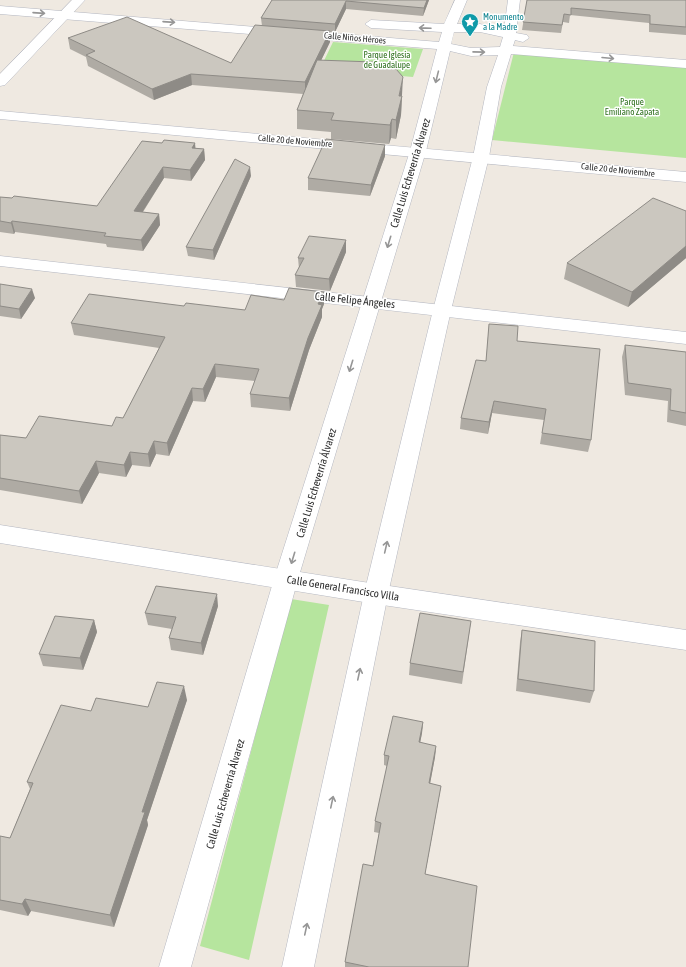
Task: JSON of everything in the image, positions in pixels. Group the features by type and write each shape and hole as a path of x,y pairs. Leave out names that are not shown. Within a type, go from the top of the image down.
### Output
{"street":[{"name":"Calle Luis Echeverría Álvarez","path":"175,967 286,579 418,152 446,37 461,0"},
{"path":"298,967 376,594 442,310 481,157 494,87 507,43 514,0"},
{"path":"62,1 78,1 93,4"},
{"path":"0,82 78,1"},
{"name":"Calle Niños Héroes","path":"0,10 446,37 480,28 507,43 686,64"},
{"name":"Calle Niños Héroes","path":"360,24 446,37 471,52 507,43 538,40 594,44"},
{"name":"Calle 20 de Noviembre","path":"0,115 481,157 686,177"},
{"name":"Calle Felipe Ángeles","path":"0,260 686,338"},
{"name":"Calle General Francisco Villa","path":"0,534 376,594 686,640"}],"green space":[{"name":"Parque Iglesia de Guadalupe","path":"333,42 423,49 413,77 320,69"},
{"name":"Parque Emiliano Zapata","path":"514,52 686,65 686,158 492,140"},
{"path":"291,599 329,605 249,960 200,946"}],"building":[{"path":"272,0 427,0 424,8 346,1 335,24 261,18"},
{"path":"527,0 686,0 686,27 650,24 650,15 571,8 571,15 564,14 562,25 523,22"},
{"path":"127,17 231,63 255,25 330,31 305,82 191,74 152,89 86,55 95,51 68,38"},
{"path":"317,60 374,62 396,69 403,77 399,96 402,96 396,120 392,119 390,125 331,120 334,113 297,110"},
{"path":"326,139 385,145 371,185 308,178"},
{"path":"164,140 195,143 192,148 204,149 190,170 163,167 134,211 159,214 141,240 104,236 106,233 12,221 11,223 0,221 0,197 12,198 14,196 97,206 142,141 162,143"},
{"path":"235,159 250,167 213,250 186,247"},
{"path":"653,198 686,211 686,246 632,292 567,263"},
{"path":"309,236 346,240 329,279 295,275 304,258 298,258"},
{"path":"0,284 32,289 19,309 0,306"},
{"path":"289,288 324,292 318,304 322,305 308,338 289,398 250,394 259,369 215,364 203,389 192,388 167,443 154,441 148,454 130,452 124,465 96,461 79,491 0,478 0,435 26,438 39,416 112,426 116,417 123,418 165,337 71,323 89,294 184,306 186,303 245,310 251,295 284,300"},
{"path":"489,324 518,326 517,341 600,349 591,440 542,433 546,409 494,401 489,422 461,418 476,360 486,361"},
{"path":"625,345 686,352 686,413 670,410 671,389 628,383"},
{"path":"156,586 217,594 201,643 169,638 176,617 145,613"},
{"path":"420,613 471,621 463,672 410,663"},
{"path":"55,616 94,620 80,658 39,654"},
{"path":"522,630 595,641 594,691 518,679"},
{"path":"157,682 184,686 142,812 145,812 110,915 25,899 22,904 0,900 0,836 10,838 33,783 27,782 61,705 91,711 96,698 148,707"},
{"path":"393,716 423,722 419,742 436,746 429,783 441,786 425,874 477,886 468,967 369,967 345,962 363,864 373,866 381,823 375,821 389,756 384,755"}],"place":[{"name":"Monumento a la Madre","path":"470,37"}]}
